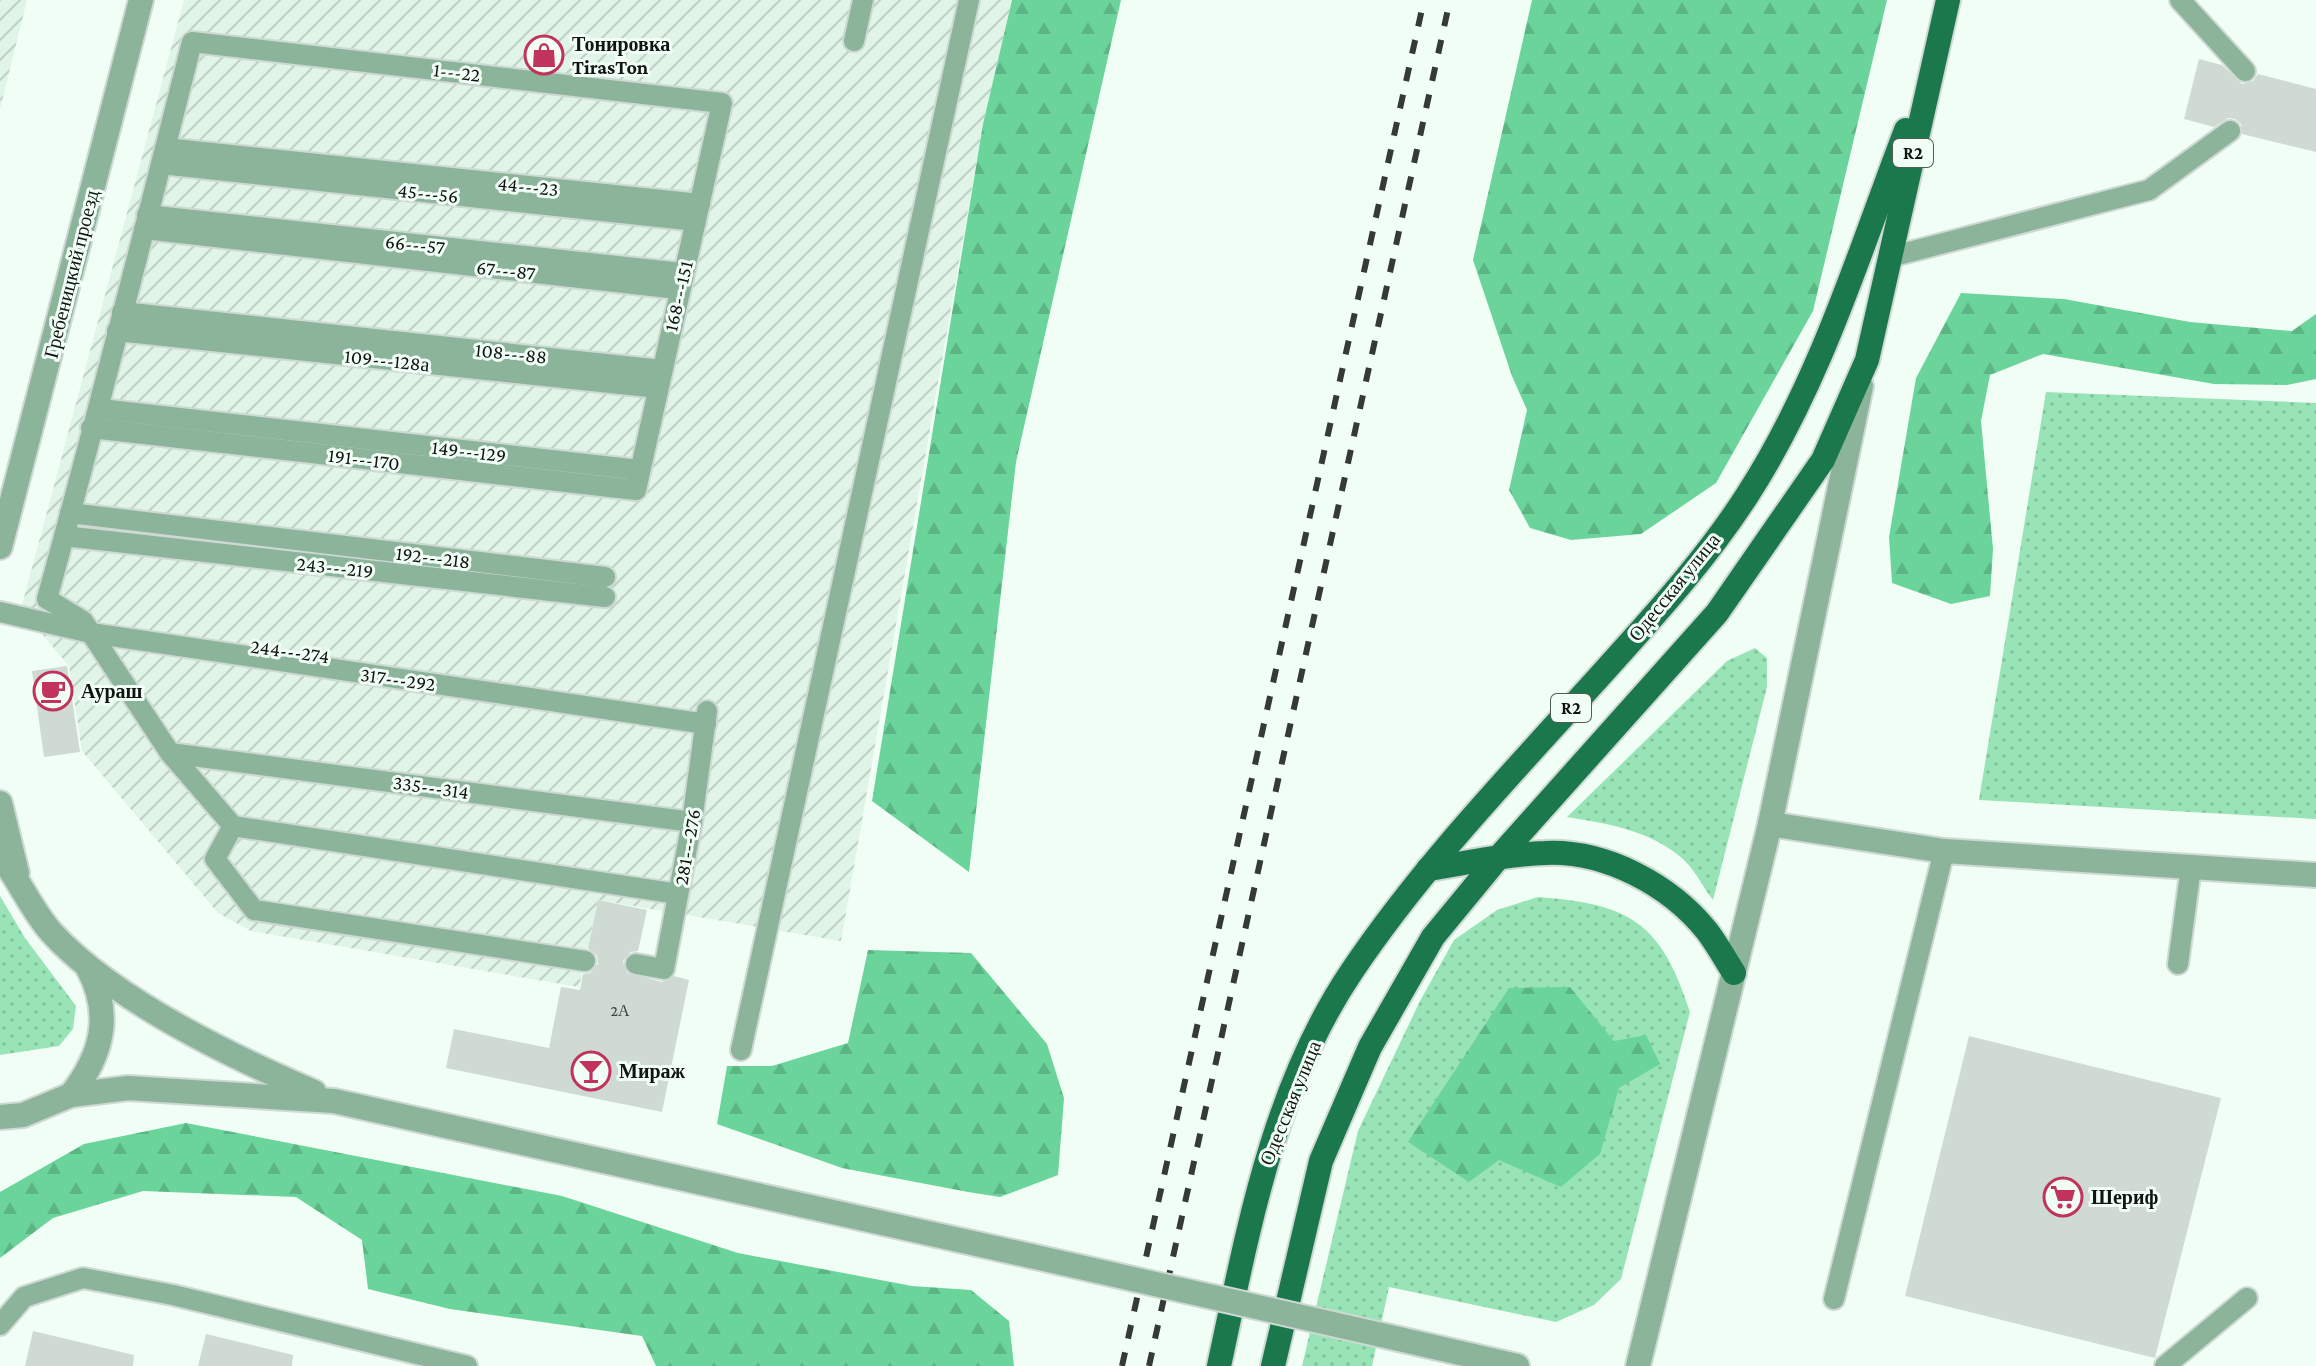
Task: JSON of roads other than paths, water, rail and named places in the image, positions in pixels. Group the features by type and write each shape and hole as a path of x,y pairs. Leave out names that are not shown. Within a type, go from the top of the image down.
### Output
{"main road":[{"name":"R2","path":"1273,1366 1321,1161 1370,1047 1433,937 1498,858 1717,613 1823,460 1867,360 1948,0"},
{"name":"Одесская улица","path":"1219,1366 1258,1185 1302,1064 1350,973 1428,869 1669,598 1748,495 1810,382 1936,49"},
{"path":"1428,869 1548,852 1589,857 1628,869 1683,906 1708,932 1734,973"}],"street":[{"name":"Гребеницкий проезд","path":"0,547 141,0"},
{"path":"1638,1366 1770,824 1867,360"},
{"path":"0,803 20,883"},
{"path":"1770,824 1944,851 2316,875"},
{"path":"0,855 50,930 88,968 225,1049 334,1101"},
{"path":"71,1095 88,1073 101,1044 102,1004 88,968"},
{"path":"0,1117 23,1115 71,1095 128,1088 168,1088 334,1101 1517,1366"}],"lane":[{"path":"854,41 863,0"},
{"path":"741,1050 969,0"},
{"path":"2180,0 2245,71"},
{"name":"1---22","path":"163,156 192,42 722,103"},
{"name":"168---151","path":"638,480 722,103"},
{"path":"1890,257 2149,190 2230,131"},
{"path":"163,156 47,599 87,627 170,753 233,826 678,894"},
{"name":"45---56","path":"163,156 698,213"},
{"name":"67---87","path":"146,222 680,281"},
{"name":"109---128а","path":"119,322 660,379"},
{"name":"149---129","path":"109,410 638,480"},
{"name":"191---170","path":"91,428 638,480"},
{"name":"192---218","path":"70,513 605,587"},
{"name":"243---219","path":"64,536 605,587"},
{"name":"244---274","path":"0,612 700,715"},
{"name":"281---276","path":"636,964 664,969 692,822 700,715"},
{"name":"335---314","path":"170,753 692,822"},
{"path":"233,826 215,859 254,910 585,961"},
{"path":"1834,1299 1944,851"},
{"path":"2178,964 2191,867"},
{"path":"0,1325 24,1297 83,1278 148,1290 416,1360 467,1366"},
{"path":"2165,1366 2247,1298"}],"railway":[{"path":"1122,1366 1424,0"},
{"path":"1149,1366 1450,0"}],"place":[{"name":"Тонировка TirasTon","path":"544,55"},
{"name":"Аураш","path":"53,691"},
{"name":"Мираж","path":"591,1071"},
{"name":"Шериф","path":"2063,1197"}]}
